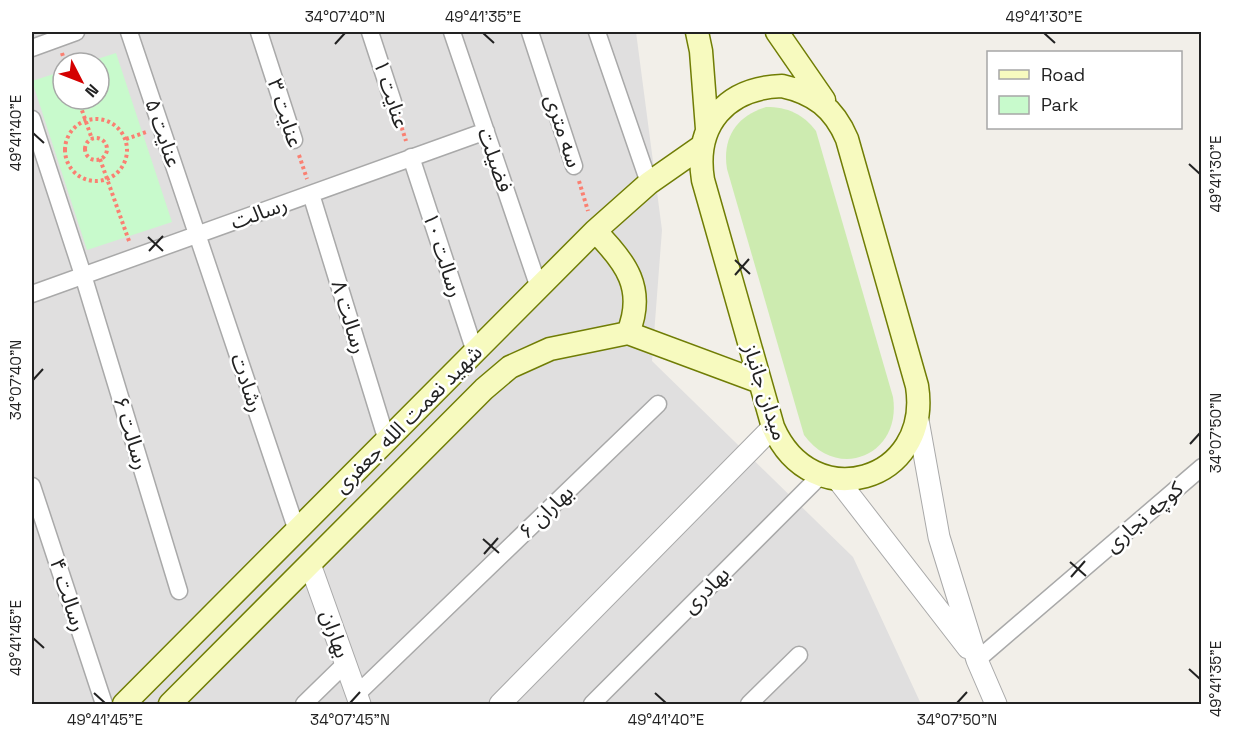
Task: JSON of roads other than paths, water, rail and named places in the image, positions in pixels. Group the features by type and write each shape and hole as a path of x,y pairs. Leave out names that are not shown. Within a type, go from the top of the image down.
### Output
{"main road":[{"name":"میدان جانباز","path":"697,32 701,51 705,137 703,180 773,428 790,457 804,468 829,478"},
{"path":"777,32 830,109 847,139 920,402 918,420 902,453 889,465 856,479 829,478"},
{"path":"705,137 717,114 730,101 764,87 782,86 800,90 830,109"},
{"name":"شهید نعمت الله جعفری","path":"124,705 595,231 705,137"},
{"path":"595,231 623,263 633,284 637,302 628,333 760,382"},
{"name":"شهید نعمت الله جعفری","path":"170,705 484,389 510,367 550,349 628,333"}],"street":[{"path":"32,48 76,32"},
{"name":"عنایت ۵","path":"129,32 197,234"},
{"name":"عنایت ۳","path":"259,32 294,140"},
{"name":"عنایت ۱","path":"370,32 393,102"},
{"name":"فضیلت","path":"452,32 539,288"},
{"name":"سه متری","path":"530,32 574,166"},
{"path":"597,32 649,183"},
{"name":"رسالت ۶","path":"32,119 84,275 179,591"},
{"name":"رسالت","path":"32,294 486,131"},
{"name":"رسالت ۱۰","path":"411,157 475,352"},
{"name":"رسالت ۸","path":"312,194 387,441"},
{"name":"رشادت","path":"197,234 297,531"},
{"name":"بهاران ۶","path":"358,700 658,404"},
{"path":"918,420 939,537 977,660 996,705"},
{"path":"500,705 773,428"},
{"name":"کوچه نجاری","path":"977,660 1202,467"},
{"path":"829,478 977,660"},
{"name":"بهادری","path":"592,705 829,478"},
{"name":"رسالت ۴","path":"32,486 104,705"},
{"name":"بهاران","path":"310,564 358,700"},
{"path":"749,705 799,655"},
{"path":"304,705 345,664"}]}
